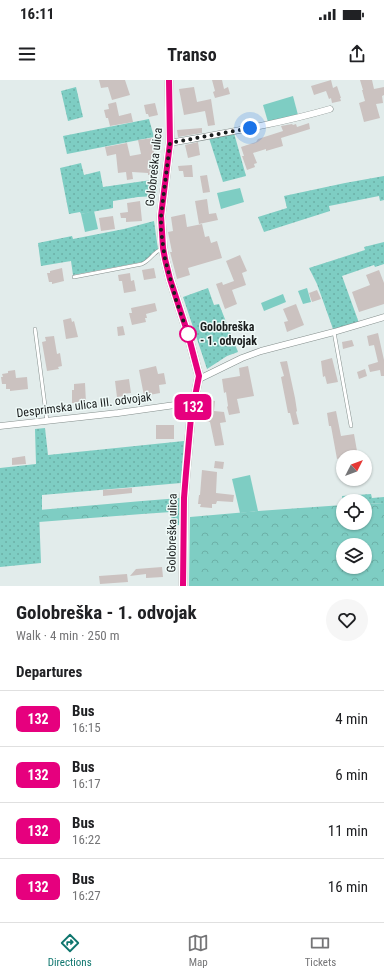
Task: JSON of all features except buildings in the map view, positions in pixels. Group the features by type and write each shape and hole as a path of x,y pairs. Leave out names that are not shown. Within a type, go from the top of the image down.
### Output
{"street":[{"name":"Golobreška ulica","path":"169,80 170,143 161,216 163,248 170,279 199,371 199,380 189,433 184,498 183,586"},
{"path":"170,143 264,126 330,109"},
{"path":"199,380 242,358 287,343 334,332 384,317"},
{"name":"Desprimska ulica III. odvojak","path":"0,426 194,403"}],"lane":[{"path":"74,277 142,264 147,262 156,252 163,248"},
{"path":"35,329 47,421"},
{"path":"334,332 351,426"}],"green space":[{"path":"76,87 83,117 68,121 61,91"},
{"path":"293,96 298,115 268,122 263,105"},
{"path":"149,119 154,137 67,154 63,136"},
{"path":"234,133 246,176 223,182 209,138"},
{"path":"81,163 84,175 100,171 103,187 158,179 156,196 113,201 113,208 81,214 80,212 69,214 60,168"},
{"path":"384,176 384,200 380,201 379,196 329,206 330,211 264,232 258,217 287,208 284,196"},
{"path":"240,188 244,202 221,209 217,193"},
{"path":"94,211 98,229 85,232 81,214"},
{"path":"154,221 158,249 142,262 73,275 71,261 41,266 38,243 72,236 73,239 124,229"},
{"path":"384,242 384,264 375,267 374,265 342,276 359,323 333,329 317,284 309,268 365,250 364,247"},
{"path":"208,288 214,305 219,304 238,352 227,356 207,369 183,297"},
{"path":"307,288 311,302 303,304 298,291"},
{"path":"283,294 286,302 264,311 261,303"},
{"path":"45,428 48,455 184,441 181,483 42,495 42,510 39,511 41,563 0,567 0,468 36,464 35,429"},
{"path":"250,475 258,511 240,513 232,479"},
{"path":"384,497 384,503 372,504 372,498"},
{"path":"180,498 179,525 172,526 171,512 142,514 142,501"},
{"path":"142,501 142,514 39,522 39,510"},
{"path":"384,503 384,586 189,586 190,517 336,505 336,530 372,530 372,504"}],"bus line":[{"name":"132","path":"169,80 170,143 161,216 161,231 165,259 170,279 199,371 199,380 189,433 184,498 183,586"}],"place":[{"name":"Golobreška - 1. odvojak","path":"188,334"}],"route":[{"path":"188,334 176,300 165,259 161,231 161,216 170,143 250,128"}]}
